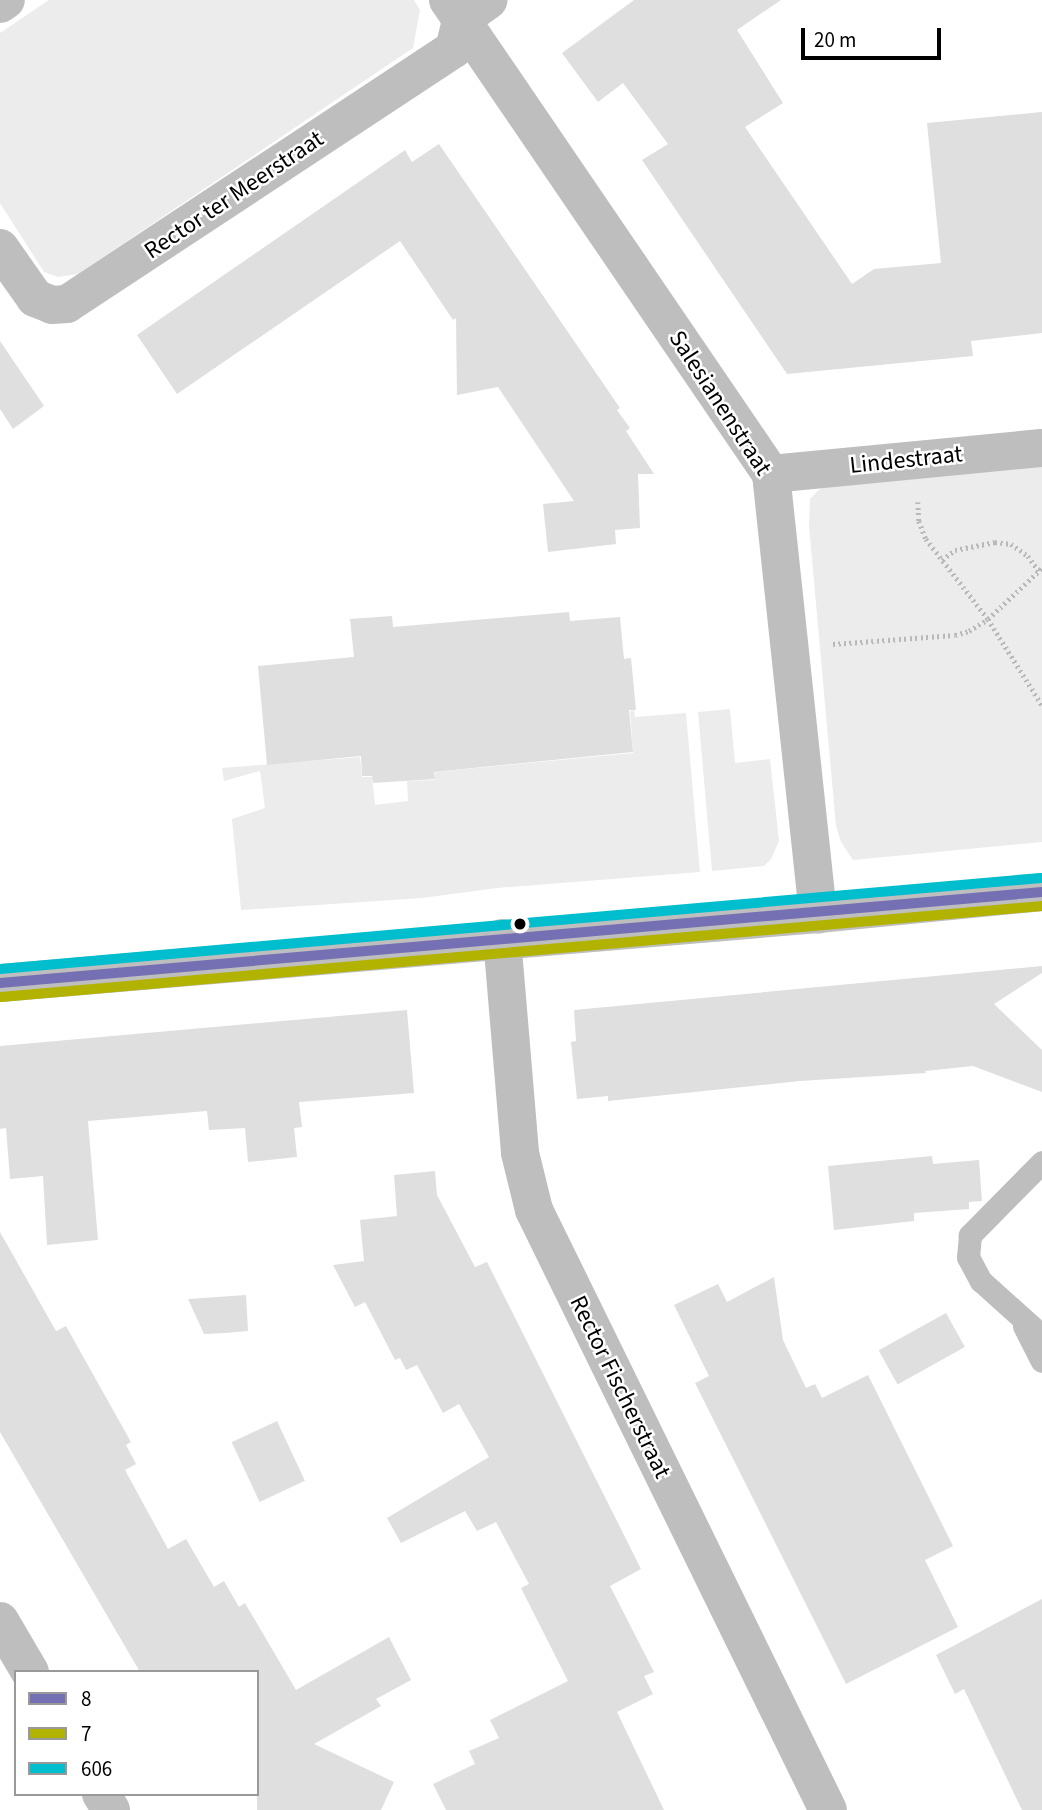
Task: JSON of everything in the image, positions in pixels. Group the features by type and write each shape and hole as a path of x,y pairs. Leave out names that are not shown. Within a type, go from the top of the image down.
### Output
{"street":[{"path":"0,4 6,0"},
{"name":"Rector ter Meerstraat","path":"0,248 35,298 52,305 67,304 454,49 466,7"},
{"name":"Salesianenstraat","path":"466,7 771,474 818,914"},
{"name":"Lindestraat","path":"771,474 1042,448"},
{"path":"0,983 502,938 818,914 1042,892"},
{"name":"Rector Fischerstraat","path":"502,938 520,1153 534,1210 828,1810"},
{"path":"0,1621 29,1670"}],"lane":[{"path":"1042,1162 970,1235 968,1257 981,1281 1042,1336"},
{"path":"1018,1314 1042,1361"}],"path":[{"path":"914,459 919,521 926,539 988,619 1042,705"},
{"path":"789,647 956,635 988,619 1040,570 1011,544 995,541 955,550 942,559"}],"shaded area":[{"path":"49,0 414,0 420,10 413,48 78,274 58,277 44,272 0,203 0,33"},
{"path":"1042,466 1042,842 853,860 841,842 836,826 809,526 810,499 820,489 828,486"},
{"path":"730,709 735,763 770,759 779,841 771,859 764,866 712,871 698,712"},
{"path":"634,710 635,717 686,713 700,872 497,888 422,898 241,910 232,819 265,808 260,771 224,781 222,768 360,757 362,777 372,777 375,805 408,801 407,781 435,780 435,772 633,753 630,711"}],"building":[{"path":"634,0 781,0 737,30 783,103 745,127 852,284 874,269 941,263 927,123 1042,112 1042,333 971,341 973,356 787,374 642,160 668,144 623,83 598,102 562,53"},
{"path":"439,144 620,408 617,410 630,428 626,431 654,474 638,474 640,528 615,530 616,544 548,552 543,504 574,501 498,387 457,395 456,318 453,320 400,241 177,394 137,335 405,150 412,162"},
{"path":"0,341 44,406 13,429 0,409"},
{"path":"569,612 570,621 620,617 624,659 631,658 636,710 629,710 633,752 434,772 435,779 373,783 372,776 362,776 361,756 267,765 258,666 354,657 350,619 392,616 393,627"},
{"path":"1042,966 1042,973 994,1004 1042,1050 1042,1092 973,1066 925,1071 926,1073 800,1081 608,1101 608,1096 577,1099 571,1042 576,1041 574,1010"},
{"path":"407,1010 414,1093 299,1102 302,1127 294,1128 297,1157 248,1162 245,1128 209,1130 207,1111 88,1121 98,1240 47,1245 43,1176 10,1179 6,1128 0,1129 0,1046"},
{"path":"932,1156 933,1164 979,1160 982,1201 969,1202 969,1209 914,1213 914,1221 834,1230 828,1166"},
{"path":"435,1171 437,1195 475,1267 487,1262 641,1569 610,1586 654,1672 644,1676 653,1694 617,1712 664,1810 446,1810 433,1784 475,1764 469,1751 499,1738 490,1720 568,1681 521,1588 529,1584 496,1522 477,1531 465,1511 401,1543 387,1518 489,1457 459,1404 443,1413 417,1365 406,1370 400,1358 395,1360 365,1302 355,1307 333,1265 364,1261 360,1220 397,1216 394,1175"},
{"path":"0,1232 56,1331 66,1326 131,1442 126,1445 136,1464 125,1470 168,1549 186,1539 214,1587 224,1581 239,1607 245,1603 296,1690 389,1637 411,1680 376,1699 381,1706 314,1744 394,1782 381,1810 257,1810 259,1670 139,1670 0,1432"},
{"path":"774,1277 783,1340 806,1388 815,1384 822,1398 868,1375 953,1546 925,1560 958,1627 846,1684 695,1383 709,1376 674,1305 718,1284 727,1302"},
{"path":"246,1295 248,1331 225,1333 204,1334 188,1299"},
{"path":"946,1313 965,1347 898,1384 879,1350"},
{"path":"277,1421 305,1481 260,1502 232,1442"},
{"path":"1042,1599 1042,1810 1022,1810 964,1689 955,1694 936,1655"}],"transit line":[{"name":"606","path":"0,969 1041,878"},
{"name":"8","path":"0,983 1042,892"},
{"name":"7","path":"1,997 1042,906"}]}
